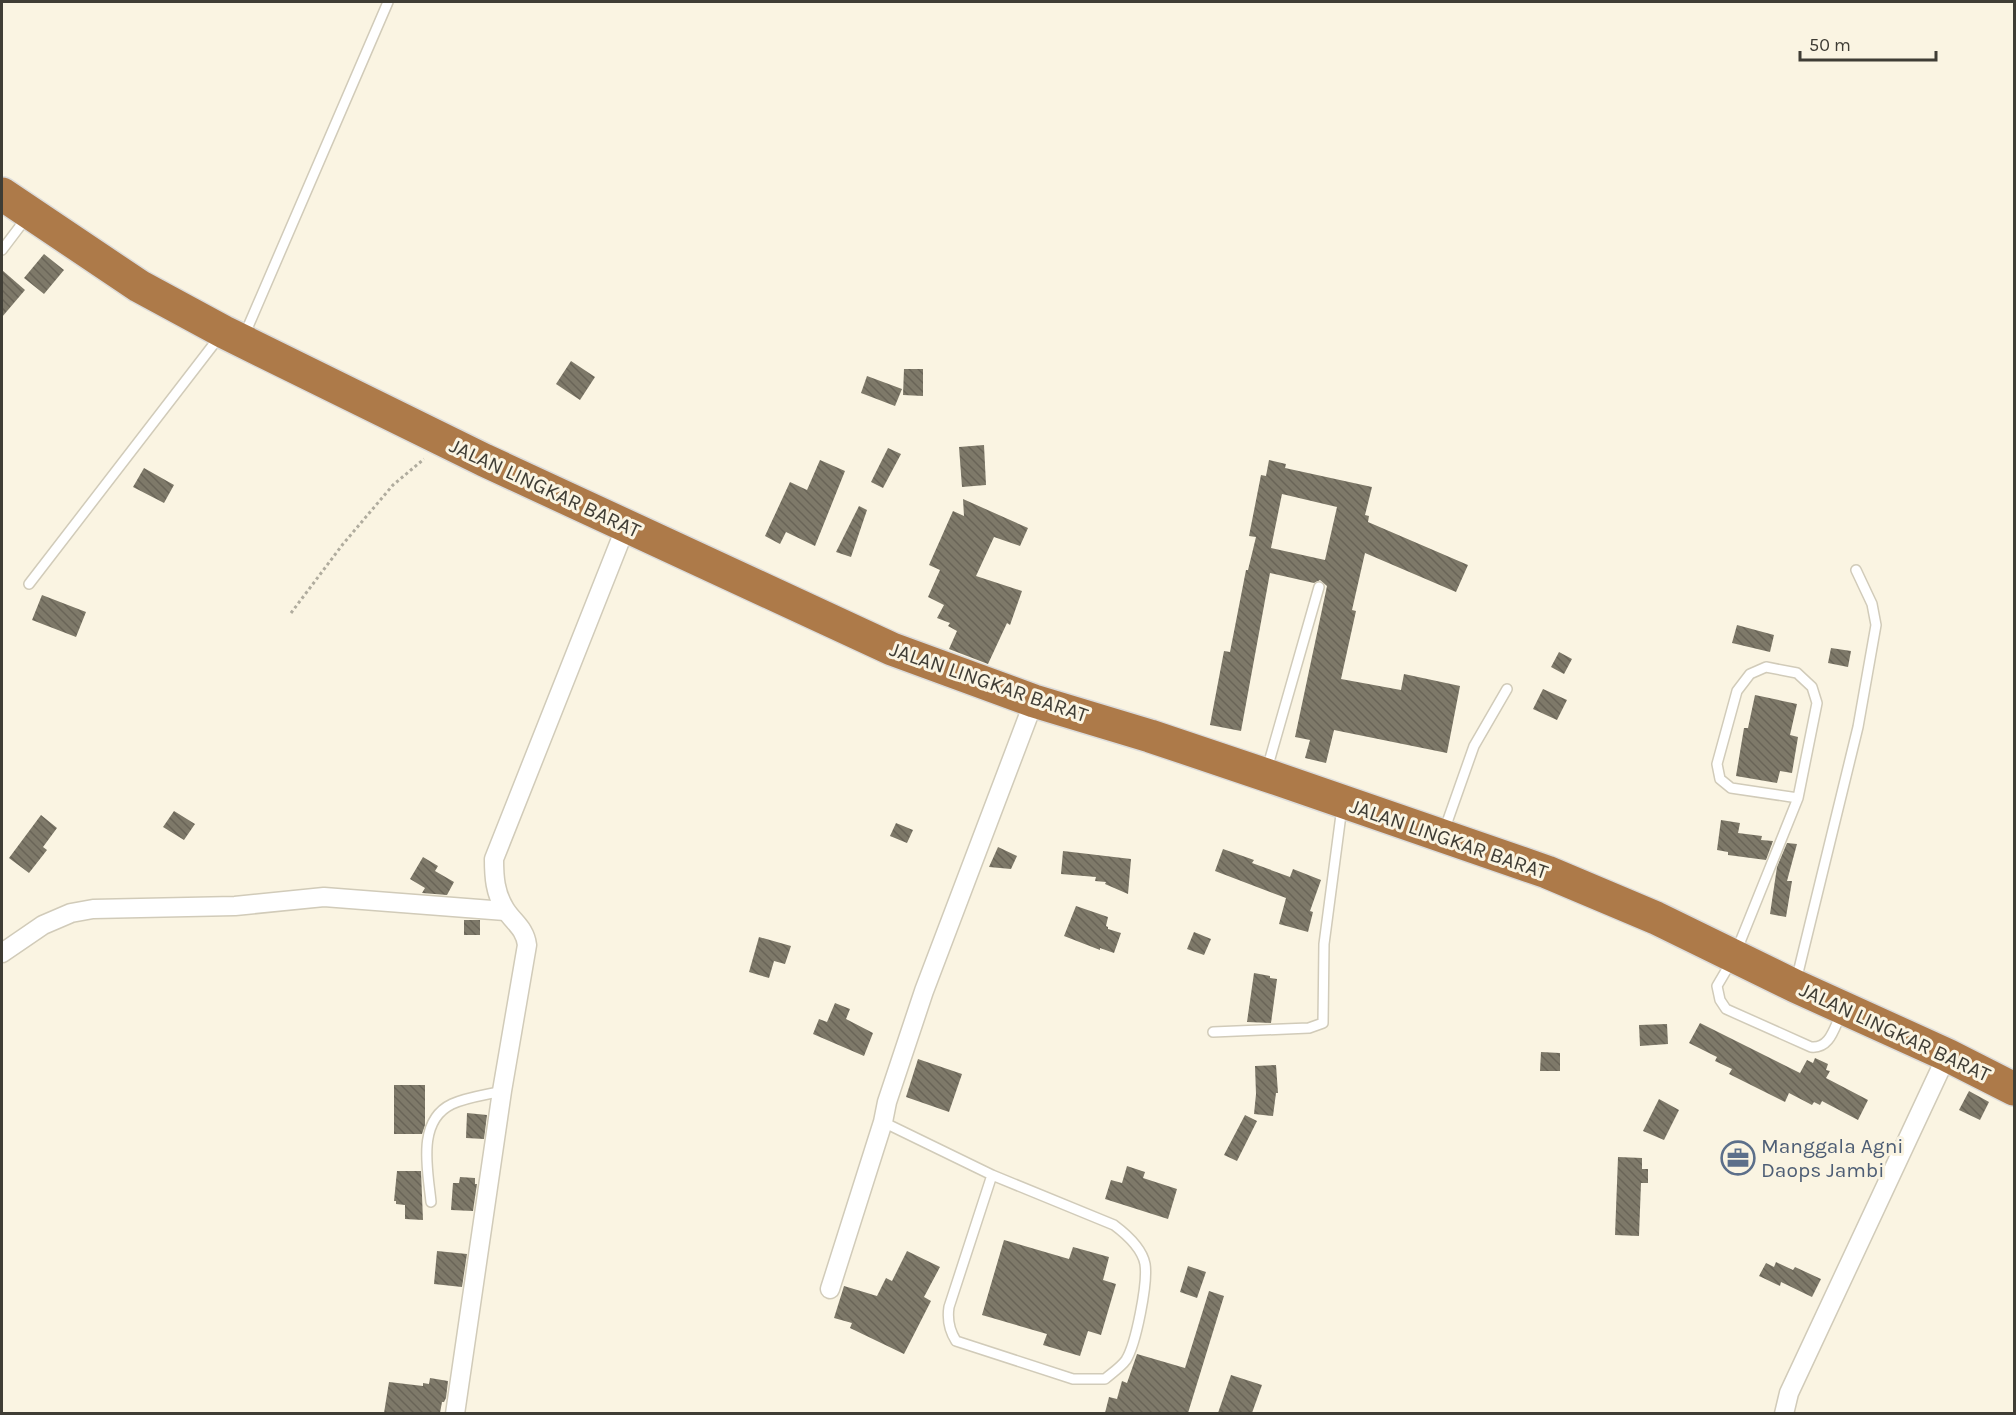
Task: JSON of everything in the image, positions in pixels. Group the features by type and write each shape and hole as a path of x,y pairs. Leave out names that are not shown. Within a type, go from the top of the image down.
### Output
{"highway":[{"name":"JALAN LINGKAR BARAT","path":"2,194 139,286 233,337 626,526 892,649 1034,701 1150,736 1547,872 1656,918 1795,986 1947,1055 2014,1089"}],"street":[{"path":"455,1413 502,1091 527,945 523,930 506,911 496,893 494,859 626,526"},
{"path":"830,1289 883,1122 887,1102 924,991 1034,701"},
{"path":"2,953 43,925 71,913 93,909 236,906 324,897 506,911"},
{"path":"1784,1413 1789,1393 1947,1055"}],"lane":[{"path":"30,584 233,337 388,2"},
{"path":"2,250 30,213"},
{"path":"1795,986 1858,727 1876,626 1872,604 1856,570"},
{"path":"1266,775 1319,587"},
{"path":"1798,798 1731,788 1720,779 1717,764 1737,691 1750,674 1766,667 1797,673 1812,687 1817,703 1798,798 1734,957 1717,986 1720,1000 1726,1010 1811,1047 1819,1048 1827,1043 1844,1009"},
{"path":"1442,837 1474,746 1507,689"},
{"path":"1213,1032 1309,1029 1323,1023 1324,944 1343,802"},
{"path":"431,1202 426,1149 436,1116 452,1104 502,1091"},
{"path":"883,1122 992,1175 1114,1225 1130,1237 1145,1262 1142,1298 1133,1343 1125,1360 1105,1379 1073,1379 964,1346 956,1341 951,1333 948,1320 949,1307 992,1175"}],"path":[{"path":"291,613 343,544 393,485 445,440"}],"building":[{"path":"44,254 64,270 44,294 24,278"},
{"path":"2,270 25,290 2,317"},
{"path":"571,361 595,377 580,400 556,384"},
{"path":"904,369 923,369 923,396 903,395"},
{"path":"867,376 902,389 895,406 861,393"},
{"path":"984,445 986,485 962,487 959,447"},
{"path":"888,448 901,454 883,488 871,482"},
{"path":"820,460 845,471 815,546 786,532 780,544 765,536 790,482 807,490"},
{"path":"1269,460 1286,464 1285,468 1372,487 1365,515 1369,516 1368,522 1468,565 1456,592 1365,553 1352,610 1356,611 1341,679 1401,690 1404,674 1460,686 1447,753 1334,730 1326,763 1305,758 1310,740 1295,737 1327,586 1320,580 1314,583 1270,573 1241,731 1210,725 1224,651 1230,652 1246,570 1248,570 1256,537 1249,536 1261,475 1266,476","holes":["1282,494 1337,507 1325,560 1271,548"]},
{"path":"144,468 174,485 164,503 133,487"},
{"path":"963,499 1028,528 1020,546 994,537 976,576 1022,591 1010,625 1007,623 988,664 949,649 957,631 948,626 950,623 937,618 944,605 928,597 940,570 929,565 953,511 964,516"},
{"path":"859,506 867,510 851,557 836,552"},
{"path":"42,595 86,612 76,637 32,620"},
{"path":"1737,625 1774,635 1770,652 1732,643"},
{"path":"1831,648 1851,651 1848,667 1828,663"},
{"path":"1559,652 1572,659 1564,674 1551,667"},
{"path":"1543,689 1567,700 1557,720 1533,709"},
{"path":"1755,695 1797,704 1790,735 1798,737 1792,773 1780,771 1777,783 1736,776 1744,728 1748,728"},
{"path":"174,811 195,824 184,840 163,827"},
{"path":"41,815 57,828 43,847 47,850 29,873 9,858"},
{"path":"1721,820 1740,823 1738,833 1762,836 1761,840 1773,841 1766,860 1728,855 1728,852 1717,850"},
{"path":"896,823 913,830 907,843 890,836"},
{"path":"1787,843 1797,844 1787,881 1792,881 1786,917 1770,914 1777,867"},
{"path":"998,847 1017,856 1011,869 989,867"},
{"path":"1223,849 1254,860 1252,863 1290,877 1293,869 1321,880 1310,911 1313,912 1308,932 1279,924 1286,898 1215,871"},
{"path":"1063,851 1131,859 1128,894 1105,884 1106,882 1095,881 1096,877 1061,874"},
{"path":"423,857 438,866 435,871 454,882 447,895 422,893 425,888 410,879"},
{"path":"1076,906 1108,917 1106,926 1108,929 1121,933 1114,953 1064,936"},
{"path":"464,920 480,920 480,935 464,935"},
{"path":"1194,932 1211,939 1204,955 1187,949"},
{"path":"759,937 791,946 785,964 774,961 769,978 749,972"},
{"path":"1254,973 1277,979 1271,1023 1247,1022"},
{"path":"835,1003 850,1009 846,1019 873,1033 864,1056 813,1034 819,1019 827,1022"},
{"path":"1700,1023 1800,1073 1807,1060 1813,1063 1815,1058 1828,1064 1826,1070 1830,1071 1826,1078 1868,1100 1858,1120 1822,1101 1820,1105 1814,1102 1812,1105 1789,1093 1785,1102 1729,1074 1732,1069 1715,1061 1717,1057 1689,1043"},
{"path":"1667,1024 1668,1044 1640,1046 1639,1025"},
{"path":"1541,1052 1560,1053 1560,1071 1540,1071"},
{"path":"918,1059 962,1074 949,1112 906,1097"},
{"path":"1276,1065 1278,1093 1276,1093 1273,1116 1254,1114 1255,1066"},
{"path":"394,1085 425,1085 425,1125 422,1134 394,1134"},
{"path":"1969,1091 1989,1102 1980,1120 1959,1110"},
{"path":"1659,1099 1679,1110 1664,1140 1643,1131"},
{"path":"467,1113 487,1115 484,1139 466,1138"},
{"path":"1245,1115 1257,1121 1237,1161 1224,1155"},
{"path":"1618,1157 1642,1158 1642,1169 1648,1169 1648,1183 1641,1183 1639,1236 1615,1235"},
{"path":"1127,1166 1145,1172 1143,1178 1177,1189 1168,1219 1105,1199 1111,1180 1122,1183"},
{"path":"397,1171 421,1171 423,1220 405,1219 405,1205 396,1204 394,1201"},
{"path":"460,1177 475,1178 475,1184 477,1184 473,1211 451,1210 453,1183 459,1183"},
{"path":"1004,1240 1069,1259 1073,1247 1109,1257 1103,1280 1116,1284 1101,1335 1088,1331 1080,1356 1043,1345 1047,1334 982,1315"},
{"path":"437,1251 467,1254 462,1287 434,1284"},
{"path":"907,1251 940,1267 924,1297 931,1301 904,1354 850,1328 852,1323 834,1318 844,1286 877,1296 886,1278 892,1281"},
{"path":"1776,1262 1793,1270 1795,1267 1821,1279 1812,1297 1781,1282 1780,1286 1759,1276 1766,1263 1774,1267"},
{"path":"1188,1266 1206,1272 1197,1298 1180,1292"},
{"path":"1209,1291 1224,1296 1188,1413 1105,1413 1109,1397 1117,1399 1122,1381 1127,1383 1137,1354 1185,1368"},
{"path":"1231,1375 1262,1385 1252,1413 1218,1413"},
{"path":"430,1378 448,1381 446,1398 442,1402 440,1413 384,1413 389,1382 423,1386 423,1383 429,1384"}],"place":[{"name":"Manggala Agni Daops Jambi","path":"1738,1158"}]}
